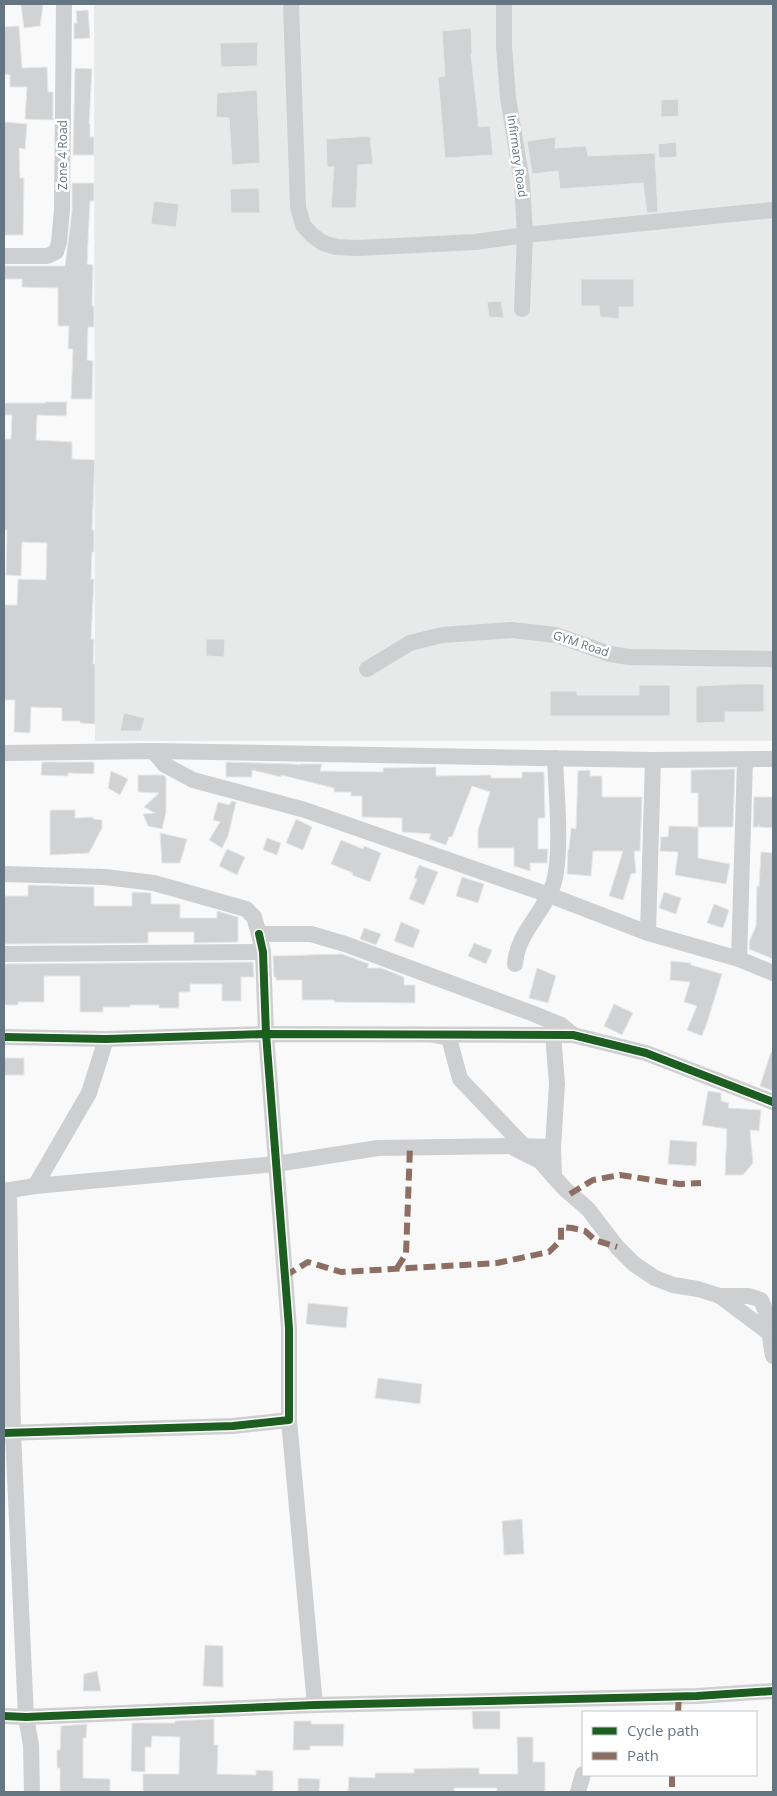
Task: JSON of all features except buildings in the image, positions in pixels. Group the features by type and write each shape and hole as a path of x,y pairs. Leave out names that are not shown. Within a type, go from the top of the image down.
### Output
{"street":[{"name":"Zone 4 Road","path":"4,256 47,256 56,252 59,242 62,210 64,4"},
{"path":"291,4 298,206 303,224 312,235 323,243 358,248 475,242 525,235 773,210"},
{"name":"Infirmary Road","path":"504,4 504,46 508,98 522,182 525,235 522,309"},
{"name":"GYM Road","path":"367,669 410,643 442,635 512,630 556,634 610,654 629,657 773,659"},
{"path":"152,751 165,765 193,780 305,810 549,895 648,934 739,960 773,974"},
{"path":"4,753 152,751 654,760 773,759"},
{"path":"515,964 515,956 523,937 549,895 555,880 558,836 555,758"},
{"path":"648,934 654,760"},
{"path":"739,960 745,760"},
{"path":"4,874 105,876 154,883 246,909 254,917 263,952 266,1034 289,1328 289,1420 315,1705"},
{"path":"259,934 311,934 345,944 534,1014 561,1025 573,1035"},
{"path":"4,954 263,952"},
{"path":"4,1037 106,1039 266,1034 573,1035 646,1053 773,1102"},
{"path":"428,1034 448,1038 460,1079 517,1146 540,1161 566,1190 588,1209 617,1247 646,1273 664,1283 698,1289 720,1296 768,1332 773,1356"},
{"path":"553,1034 557,1084 553,1147 554,1177"},
{"path":"35,1186 89,1093 106,1039"},
{"path":"32,1792 31,1745 26,1717 8,1433 6,1190 276,1164 378,1148 553,1147"},
{"path":"8,1433 233,1426 289,1420"},
{"path":"4,1716 26,1717 315,1705 594,1705 773,1691"},
{"path":"578,1792 582,1776"}],"shaded area":[{"path":"94,4 773,4 773,741 95,741"}],"marked path":[{"path":"397,1268 406,1254 410,1147"},
{"path":"570,1194 593,1180 620,1175 679,1184 701,1183"},
{"path":"285,1276 308,1262 341,1272 497,1263 549,1252 561,1240 561,1227 585,1231 595,1240 617,1247"},
{"path":"678,1711 679,1696"},
{"path":"672,1776 672,1792"}],"cycle path":[{"path":"4,1433 233,1426 289,1420 289,1328 266,1034 263,952 259,934"},
{"path":"4,1037 106,1039 266,1034 573,1035 646,1053 773,1102"},
{"path":"4,1716 26,1717 315,1705 697,1696 773,1691"}]}
